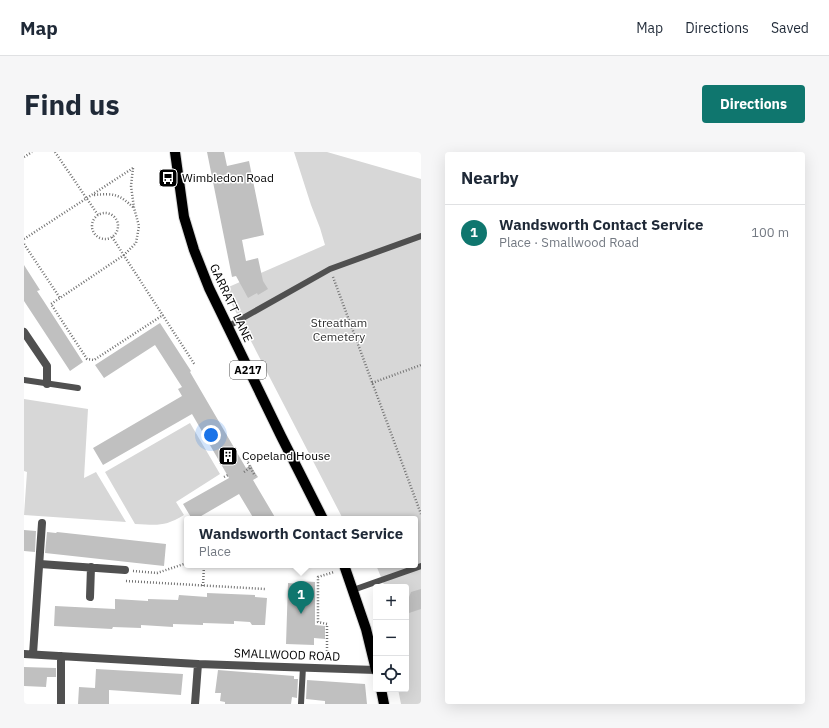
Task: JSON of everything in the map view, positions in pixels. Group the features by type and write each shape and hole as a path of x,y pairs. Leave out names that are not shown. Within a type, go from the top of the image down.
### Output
{"main road":[{"name":"GARRATT LANE","path":"175,152 184,217 208,288 321,516"},
{"path":"345,568 366,629 373,658"},
{"path":"382,692 384,704"}],"street":[{"path":"24,332 47,366 47,384"},
{"path":"33,654 42,523"},
{"path":"40,564 125,570"},
{"path":"90,598 91,567"},
{"name":"SMALLWOOD ROAD","path":"24,654 198,664 373,670"},
{"path":"61,656 61,704"},
{"path":"195,704 198,664"}],"lane":[{"path":"227,328 330,269 421,236"},
{"path":"24,380 78,388"},
{"path":"353,590 415,568"},
{"path":"301,704 304,667"}],"path":[{"path":"24,157 32,152"},
{"path":"56,152 98,215"},
{"path":"24,239 133,168 131,186 134,208 139,226 136,242 124,255 51,304 87,359 94,360 163,315"},
{"path":"93,195 108,193 123,198 134,208"},
{"path":"108,213 116,219 118,229 116,234 112,237 102,239 94,233 92,224 98,215 108,213"},
{"path":"112,237 194,365"},
{"path":"24,244 60,298"},
{"path":"330,269 421,514"},
{"path":"372,383 421,366"},
{"path":"245,465 248,463 247,461 253,457"},
{"path":"248,463 256,476"},
{"path":"244,472 250,468"},
{"path":"224,477 228,475"},
{"path":"184,564 157,573 125,570 124,581 265,589"},
{"path":"203,586 204,568"},
{"path":"327,668 327,624 316,621 318,578 343,568"}],"green space":[{"name":"Streatham Cemetery","path":"294,152 327,152 421,179 421,704 401,704 399,692 409,692 409,584 384,584 377,568 418,568 418,516 341,516 224,289 325,245"},
{"path":"24,399 88,409 84,478 96,472 126,522 24,515 27,472 24,471"},
{"path":"190,423 220,474 176,502 184,515 171,522 161,524 135,524 105,472"}],"building":[{"path":"207,152 224,152 227,166 249,161 264,235 242,240 246,261 258,258 263,281 268,289 258,295 257,293 248,298 236,276 232,277"},
{"path":"24,265 40,290 37,291 83,362 70,371 24,301"},
{"name":"Copeland House","path":"160,323 191,371 190,372 246,468 251,465 258,477 253,480 274,516 252,516 239,494 201,516 190,516 183,504 229,478 192,414 103,465 93,448 182,396 178,389 182,387 155,345 104,378 95,365"},
{"path":"24,530 36,531 35,552 24,551"},
{"path":"47,532 166,544 164,566 45,553"},
{"path":"300,581 315,582 315,625 325,626 325,639 314,638 314,645 286,644 288,583 300,584"},
{"path":"421,589 421,609 409,613 409,597 411,592"},
{"path":"207,593 255,595 255,597 267,598 265,625 252,625 250,622 234,621 234,624 173,624 173,627 141,625 141,628 113,627 112,629 54,626 55,606 115,609 115,599 148,601 148,599 178,600 179,595 207,597"},
{"path":"24,667 56,668 56,677 47,677 46,687 24,686"},
{"path":"96,669 183,674 181,695 109,690 109,704 78,704 79,687 95,688"},
{"path":"218,670 294,676 294,679 298,679 297,698 292,697 291,704 225,704 225,702 220,701 221,693 215,693"},
{"path":"307,680 365,684 367,704 325,704 325,701 306,699"}],"place":[{"name":"Wimbledon Road","path":"168,178"},
{"name":"Copeland House","path":"228,456"},
{"name":"Wandsworth Contact Service","path":"301,614"}]}
